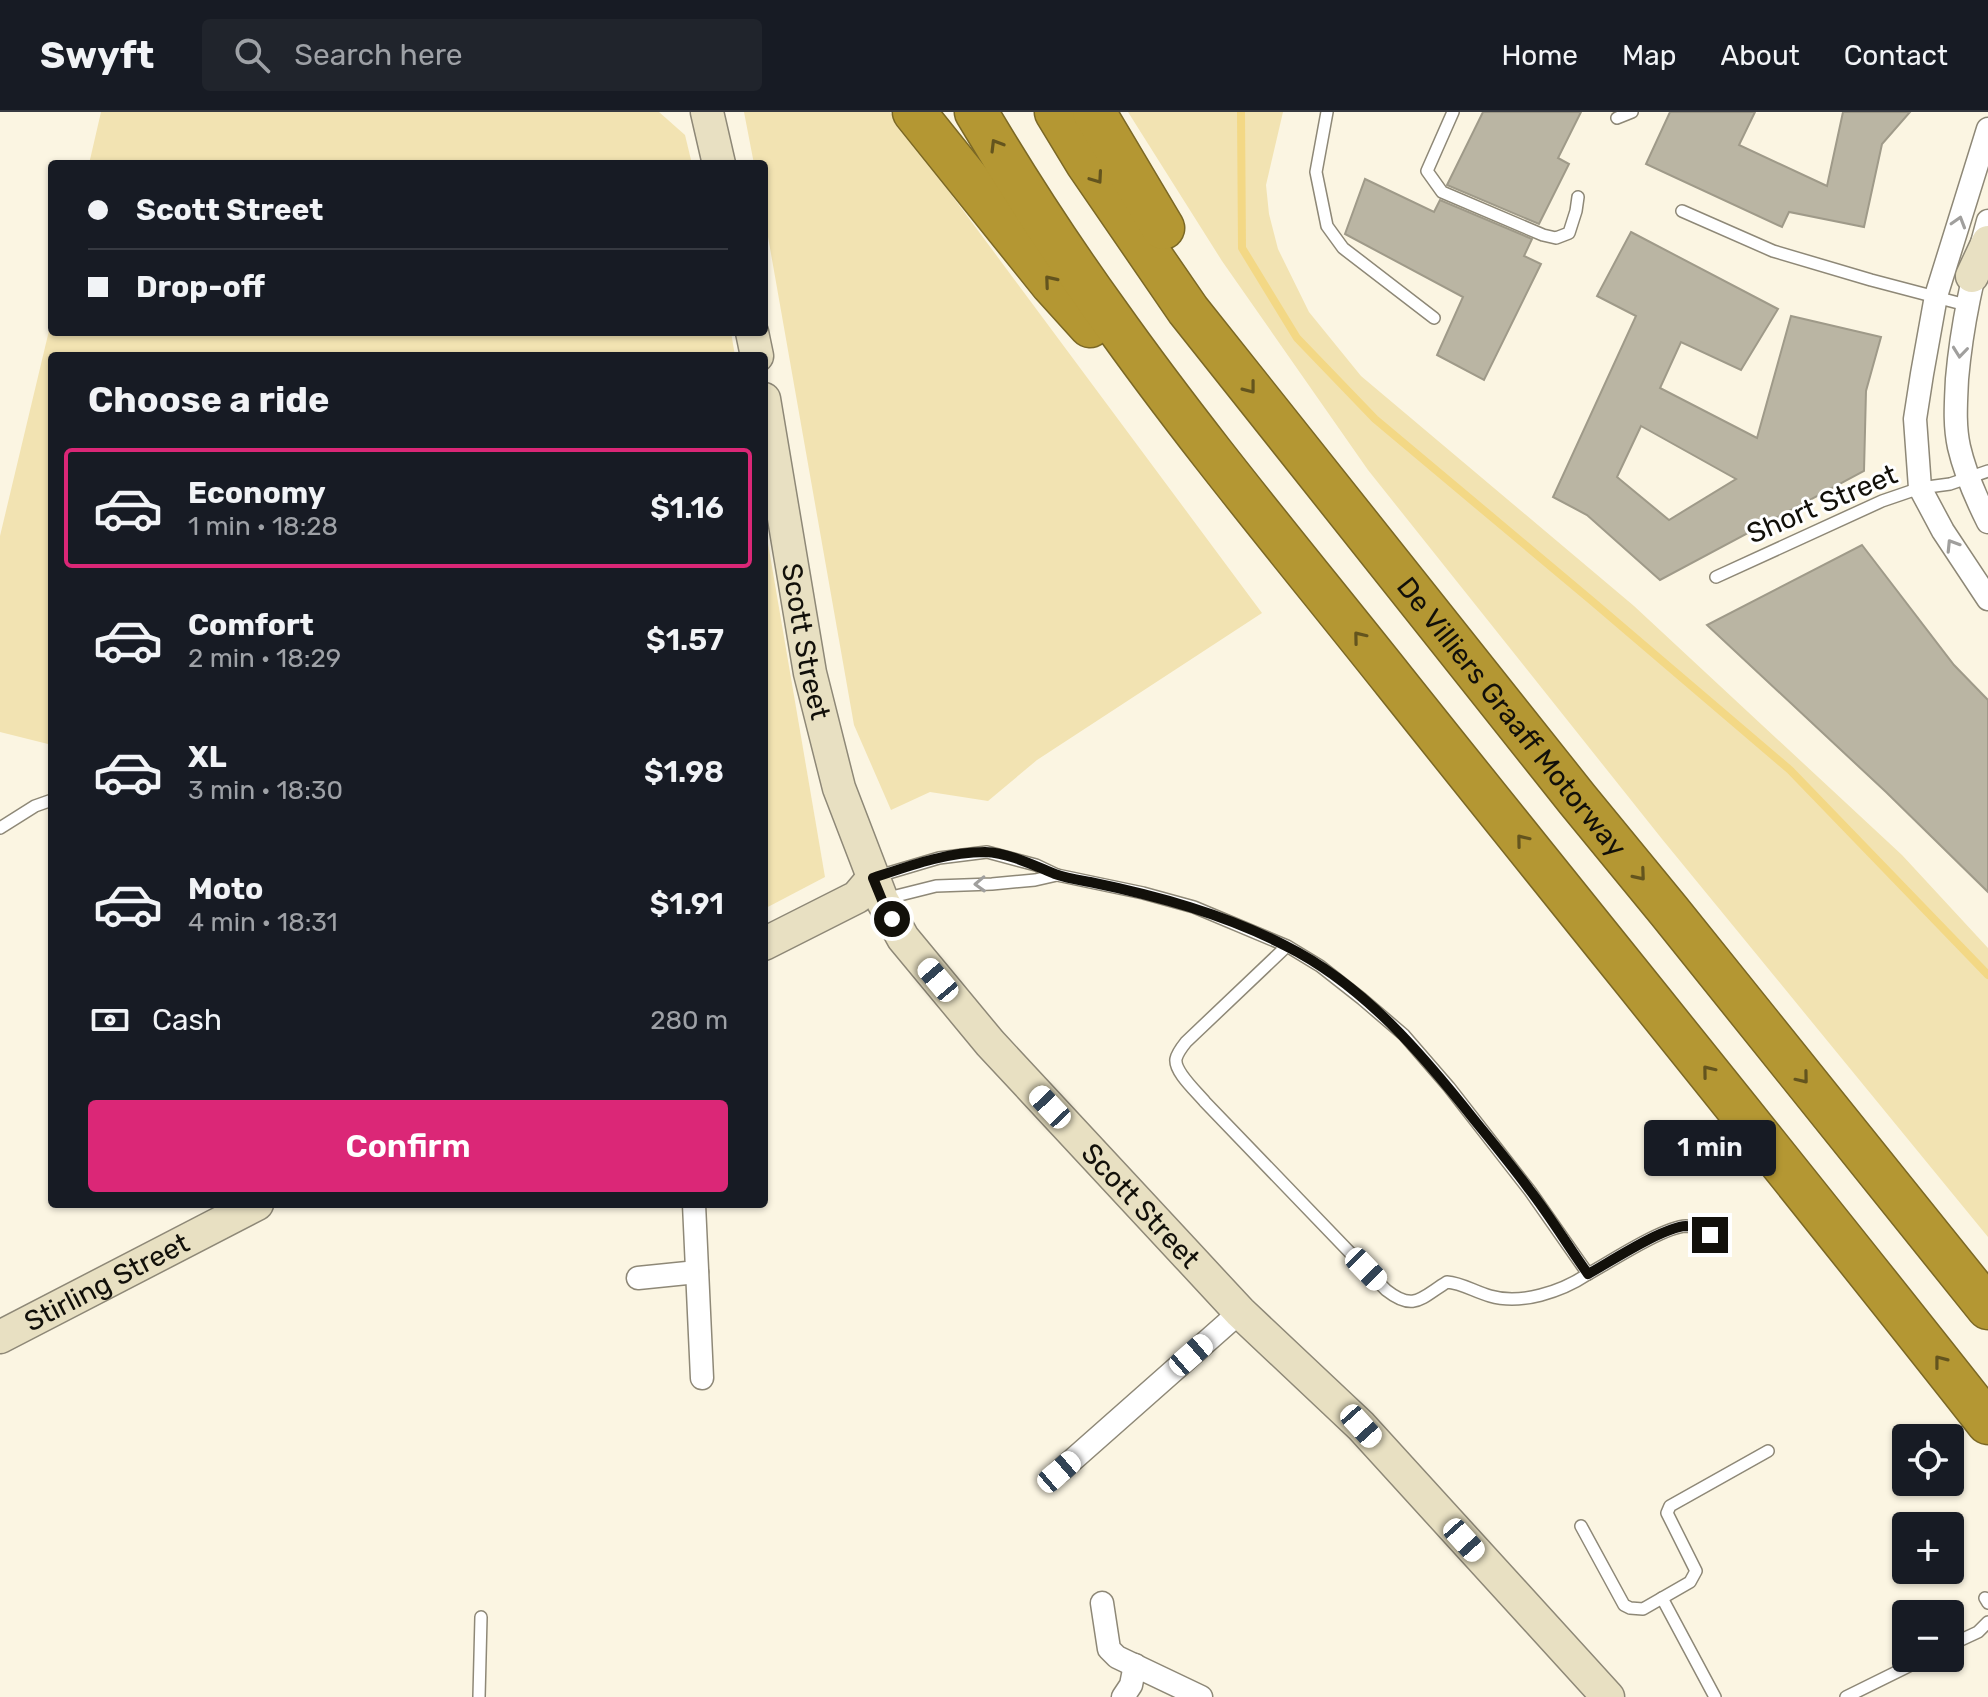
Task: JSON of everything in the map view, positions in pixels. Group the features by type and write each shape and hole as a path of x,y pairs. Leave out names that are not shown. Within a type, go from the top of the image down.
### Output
{"highway":[{"path":"914,112 1052,284 1112,351 1200,438"},
{"path":"976,112 1015,178 1107,314 1200,438 1988,1423"},
{"name":"De Villiers Graaff Motorway","path":"1056,112 1087,163 1188,310 1988,1308"},
{"path":"1094,112 1162,228 1178,267 1188,310"}],"street":[{"path":"707,112 718,160"},
{"path":"1988,129 1936,296 1915,419 1920,488 1943,531 1988,599"},
{"path":"1988,221 1969,291 1955,410 1958,445 1988,522"},
{"path":"1969,291 1988,242"},
{"name":"Scott Street","path":"768,423 810,673 839,788 871,891 903,938 990,1043 1240,1312 1361,1426 1608,1697"},
{"path":"768,942 871,891"},
{"name":"Stirling Street","path":"0,1337 249,1208"},
{"path":"694,1208 702,1378"},
{"path":"638,1278 697,1272"},
{"path":"1059,1472 1240,1312"},
{"path":"1102,1603 1109,1649 1117,1657 1132,1686 1201,1697"}],"lane":[{"path":"1453,112 1427,171 1442,192 1556,238 1569,233 1578,197"},
{"path":"1617,118 1632,112"},
{"path":"1326,116 1316,172 1327,226 1343,248 1434,318"},
{"path":"1682,211 1773,251 1871,280 1936,296 1969,291"},
{"name":"Short Street","path":"1716,577 1882,501 1920,488 1969,478"},
{"path":"0,828 48,801"},
{"path":"871,891 939,858 987,852 1036,865 1057,875 1194,907 1287,946 1331,974 1404,1035 1530,1191 1588,1274"},
{"path":"871,891 992,884 1057,875"},
{"path":"1287,946 1186,1042 1176,1057 1176,1064 1205,1102 1396,1298 1416,1301 1447,1282 1490,1296 1533,1296 1573,1284 1650,1239 1675,1229 1687,1226 1699,1228 1710,1235"},
{"path":"1581,1526 1624,1605 1643,1609 1690,1582 1696,1571 1667,1513 1670,1506 1768,1451"},
{"path":"1662,1598 1715,1697"},
{"path":"479,1697 481,1617"},
{"path":"1964,1638 1978,1632 1988,1622"},
{"path":"1846,1697 1897,1672"}],"shaded area":[{"path":"101,112 659,112 685,135 691,160 90,160"},
{"path":"744,112 890,112 1262,613 1037,760 988,801 930,792 891,810 854,725 768,237 768,160 753,160"},
{"path":"1128,112 1283,112 1266,185 1278,249 1309,312 1361,376 1634,606 1902,855 1988,948 1988,1237 1662,839 1368,470 1222,261"},
{"path":"48,335 732,336 734,352 48,352 48,744 0,732 0,536"},
{"path":"768,543 825,877 768,907"}],"building":[{"path":"1483,112 1581,112 1558,158 1569,164 1539,224 1447,185"},
{"path":"1670,112 1755,112 1739,145 1827,186 1843,112 1910,112 1882,144 1864,227 1789,212 1782,227 1646,164"},
{"path":"1365,179 1434,212 1440,200 1532,239 1524,256 1541,264 1484,380 1437,355 1463,297 1345,234"},
{"path":"1631,232 1778,309 1741,370 1681,342 1660,388 1757,438 1791,316 1881,337 1866,391 1864,471 1660,580 1587,515 1553,497 1636,316 1597,296","holes":["1641,426 1736,479 1669,520 1617,477"]},
{"path":"1862,545 1954,665 1988,700 1988,892 1707,625"}],"waterway":[{"path":"1241,112 1242,248 1297,338 1375,419 1790,770 1988,975"}],"route":[{"path":"892,919 873,878 939,858 987,852 1036,865 1057,875 1194,907 1287,946 1320,966 1404,1035 1530,1191 1588,1274 1650,1239 1675,1229 1687,1226 1699,1228 1710,1235"}]}
